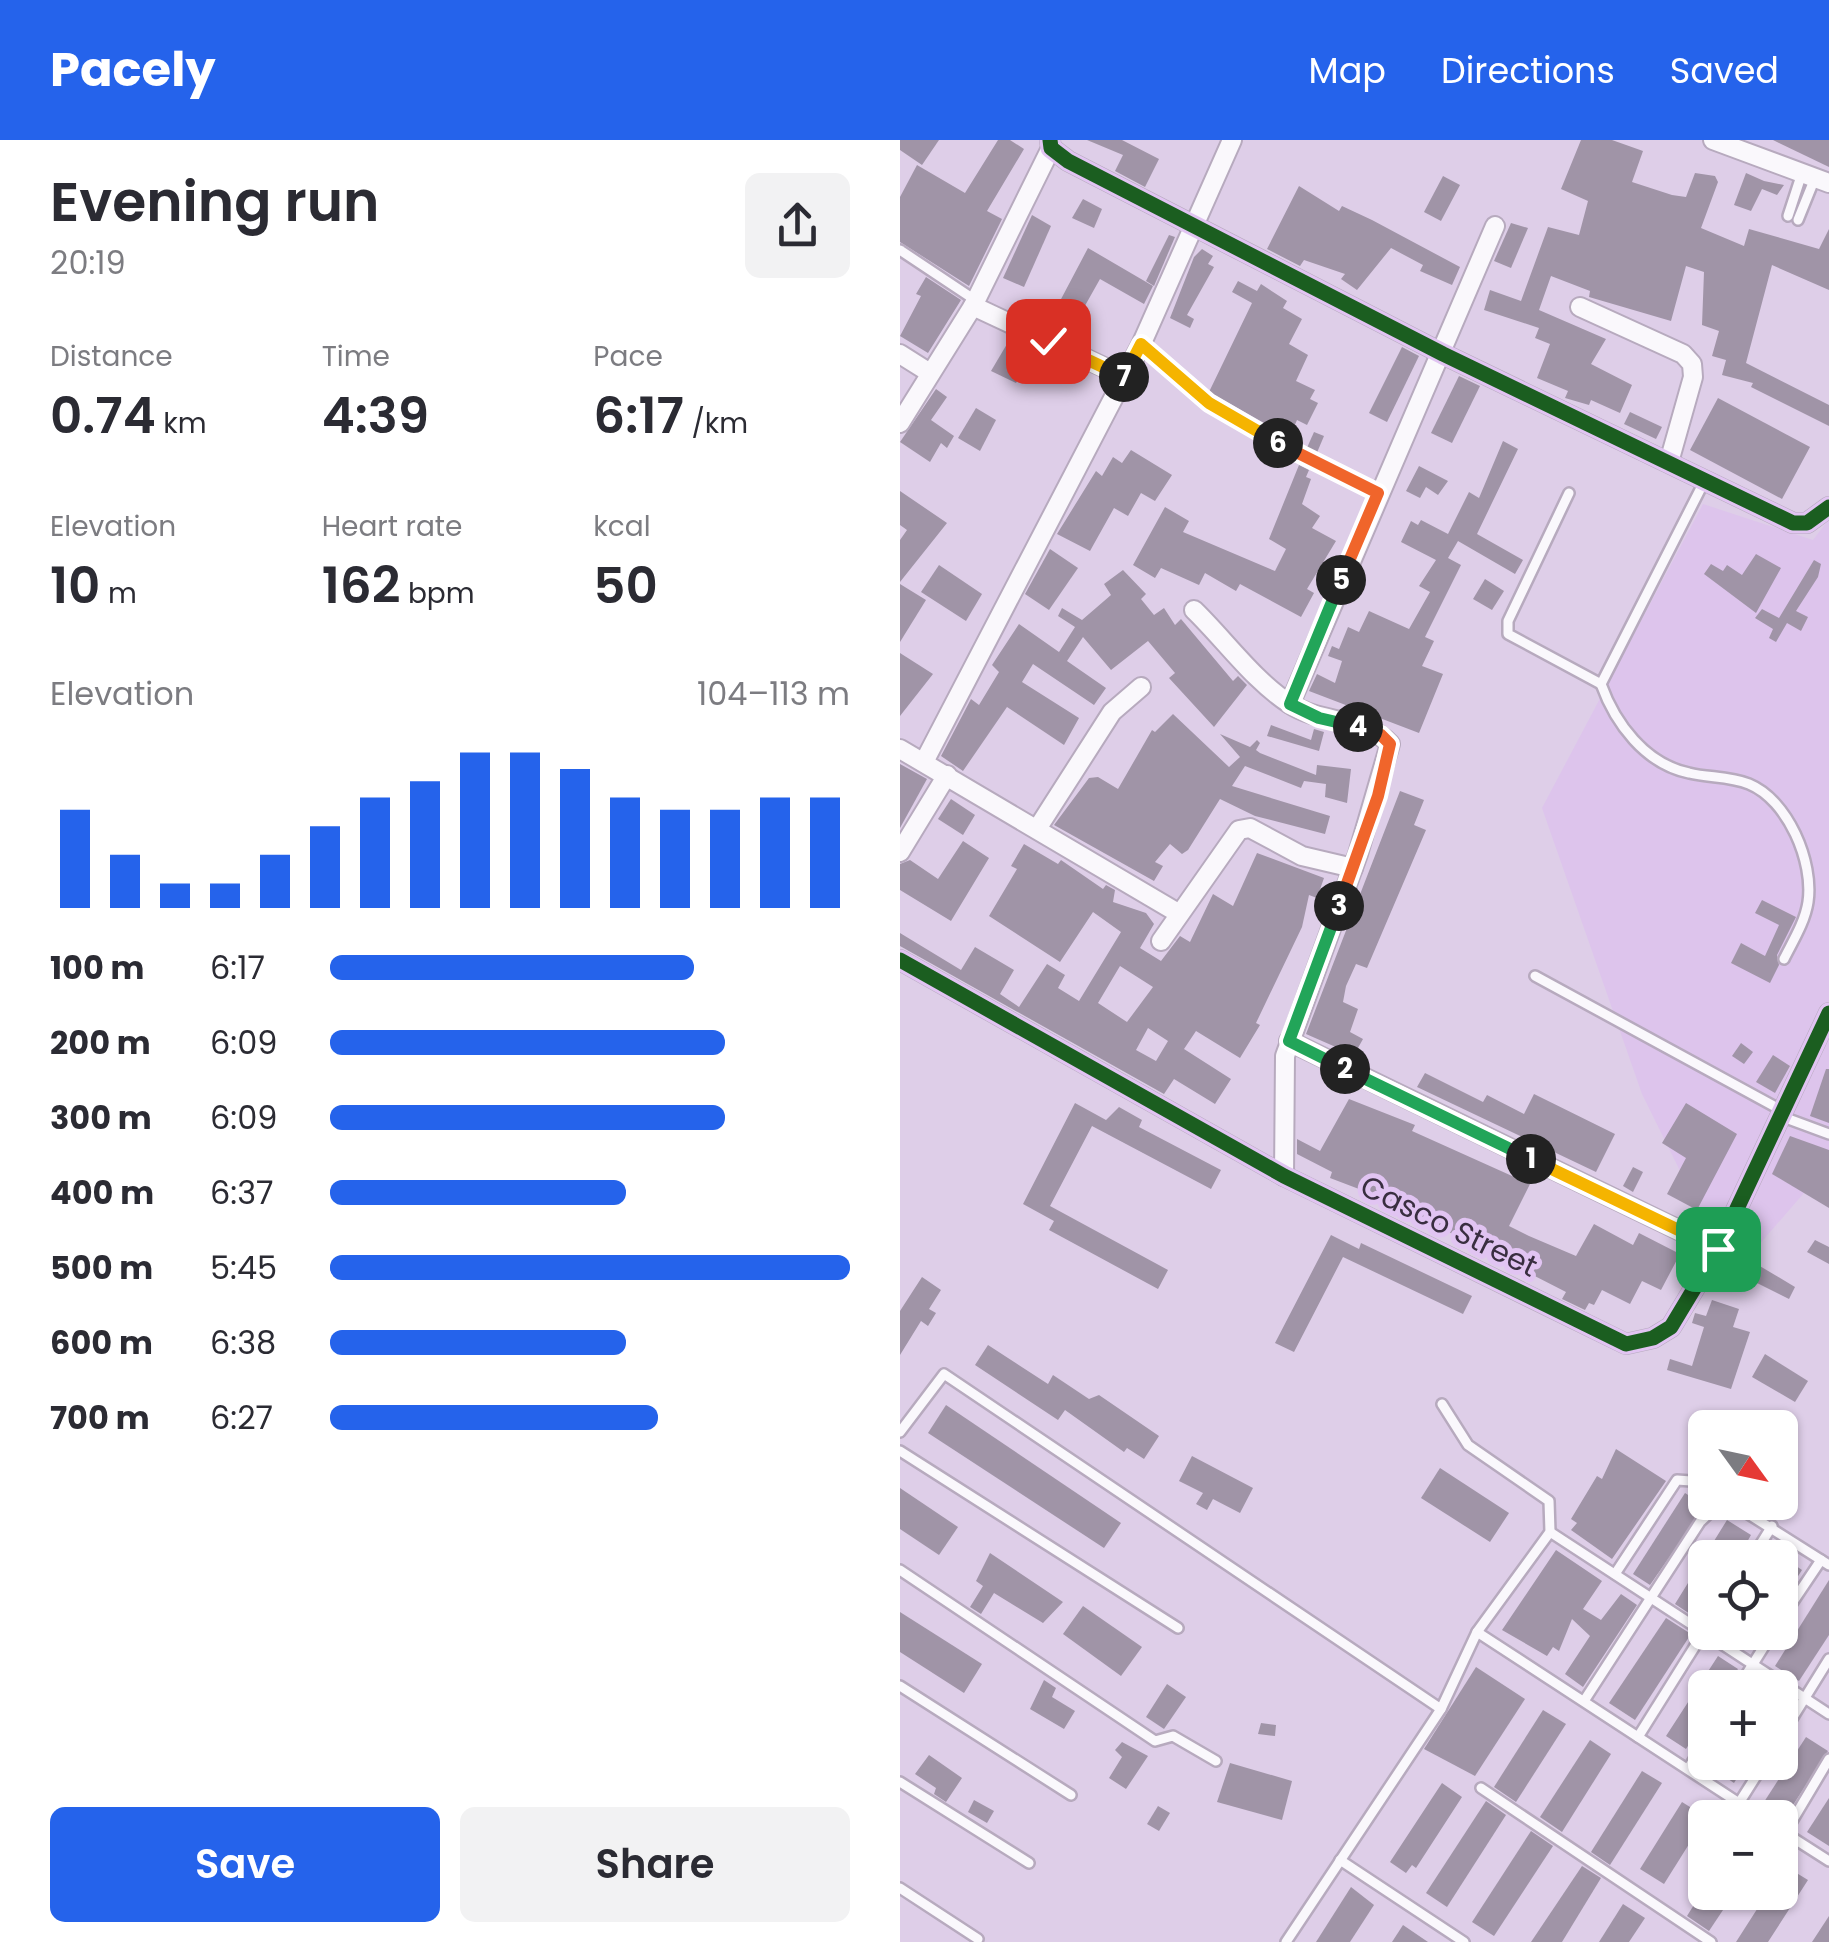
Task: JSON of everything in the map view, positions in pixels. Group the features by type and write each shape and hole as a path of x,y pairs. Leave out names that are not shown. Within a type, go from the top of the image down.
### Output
{"street":[{"path":"924,762 1141,344 1232,140"},
{"path":"1713,140 1815,178"},
{"path":"900,424 974,303 1050,144 1194,226 1443,354 1793,523 1807,523 1829,507"},
{"path":"1290,704 1378,493 1443,354 1494,226"},
{"path":"974,303 1124,377"},
{"path":"1580,308 1684,354 1692,364 1693,377 1670,462"},
{"path":"900,354 930,373"},
{"path":"1194,610 1290,704 1319,718 1365,728 1390,744 1353,868 1289,1041 1284,1176"},
{"path":"1037,829 1112,712 1141,687"},
{"path":"900,749 1178,914"},
{"path":"900,852 947,776"},
{"path":"1161,942 1239,830 1250,828 1302,856 1353,868"},
{"name":"Casco Street","path":"900,960 1284,1176 1626,1344 1654,1338 1671,1327 1718,1249 1829,1013"},
{"path":"1289,1041 1718,1249"}],"lane":[{"path":"1793,218 1815,178"},
{"path":"900,250 974,303"},
{"path":"1141,344 1209,403 1304,458 1378,493"},
{"path":"1601,684 1704,480"},
{"path":"1570,493 1508,622 1508,634 1601,684 1629,738 1677,770 1752,785 1768,797 1788,822 1808,870 1805,914 1784,958"},
{"path":"1535,976 1784,1114 1829,1134"},
{"path":"900,1432 944,1374 1441,1709"},
{"path":"1286,1942 1441,1709 1477,1632 1550,1532 1549,1500 1468,1445 1442,1404"},
{"path":"900,1451 1178,1628"},
{"path":"1615,1574 1677,1480 1688,1481"},
{"path":"1584,1702 1702,1520"},
{"path":"1762,1520 1825,1562 1798,1598"},
{"path":"1763,1540 1772,1526"},
{"path":"1550,1532 1688,1623"},
{"path":"900,1570 1155,1741 1173,1736 1216,1761"},
{"path":"1477,1632 1688,1770"},
{"path":"1638,1737 1693,1650"},
{"path":"1733,1650 1829,1714"},
{"path":"1748,1670 1761,1650"},
{"path":"1798,1709 1829,1658"},
{"path":"900,1686 1070,1795"},
{"path":"1798,1806 1829,1759"},
{"path":"1704,1780 1735,1800"},
{"path":"900,1782 1029,1864"},
{"path":"1481,1788 1711,1942"},
{"path":"1798,1841 1829,1861"},
{"path":"1340,1860 1464,1942"},
{"path":"900,1888 978,1939"}],"shaded area":[{"path":"1703,504 1813,540 1829,519 1829,1164 1732,1276 1642,1094 1542,808"}],"building":[{"path":"900,140 939,140 922,165 900,150"},
{"path":"998,140 1010,140 1024,149 987,211 1002,219 969,286 900,242 900,197 917,165 965,193"},
{"path":"1087,140 1122,140 1159,159 1145,187 1115,171 1123,155"},
{"path":"1581,140 1612,140 1643,151 1632,182 1672,195 1686,197 1695,173 1715,176 1718,182 1701,228 1744,246 1749,229 1819,249 1829,229 1829,290 1772,265 1746,363 1829,405 1829,426 1751,387 1753,383 1722,375 1726,360 1712,356 1719,331 1702,325 1704,272 1686,266 1671,321 1589,297 1590,291 1551,276 1539,310 1606,339 1591,364 1632,385 1620,413 1591,400 1589,405 1565,398 1568,391 1537,378 1550,344 1535,338 1539,328 1484,310 1490,290 1521,301 1548,227 1579,235 1588,201 1561,189"},
{"path":"1773,140 1829,140 1829,167"},
{"path":"1746,173 1784,185 1777,195 1762,189 1751,211 1734,205"},
{"path":"1443,176 1460,185 1441,221 1424,212"},
{"path":"1299,186 1339,211 1342,206 1460,267 1452,285 1420,271 1423,265 1391,248 1357,290 1341,279 1345,274 1304,260 1300,266 1267,249"},
{"path":"1083,199 1102,209 1094,228 1072,218"},
{"path":"1032,215 1051,226 1024,287 1003,278"},
{"path":"1511,223 1528,228 1511,268 1494,261"},
{"path":"1169,235 1175,237 1154,286 1146,281"},
{"path":"1088,248 1153,286 1144,304 1100,279 1082,311 1060,301"},
{"path":"1202,249 1213,256 1208,264 1214,267 1187,315 1194,319 1190,328 1170,318 1194,257"},
{"path":"926,277 961,300 928,353 900,336 921,296 916,294"},
{"path":"1238,281 1257,291 1261,284 1287,301 1283,308 1302,319 1289,344 1308,355 1296,381 1315,390 1310,399 1318,403 1307,425 1297,420 1294,427 1285,422 1280,432 1209,392 1252,303 1232,292"},
{"path":"1007,344 1030,358 1016,383 991,371"},
{"path":"1402,347 1419,356 1387,422 1369,413"},
{"path":"1459,376 1480,386 1452,443 1431,433"},
{"path":"936,389 947,397 931,420 954,436 947,448 941,443 930,462 900,442"},
{"path":"1718,398 1810,447 1782,499 1690,450"},
{"path":"976,408 996,420 980,451 958,438"},
{"path":"1630,412 1662,427 1656,439 1624,424"},
{"path":"1314,432 1324,436 1316,455 1306,450"},
{"path":"1503,441 1518,449 1477,534 1523,560 1515,574 1458,541 1448,558 1461,565 1425,637 1434,641 1422,666 1443,674 1419,733 1309,691 1317,674 1335,683 1342,661 1328,656 1332,646 1339,649 1348,627 1359,632 1369,611 1409,629 1430,592 1419,586 1436,560 1401,542 1411,521 1418,525 1421,520 1448,534 1469,492 1479,498"},
{"path":"1131,450 1172,475 1155,501 1141,493 1128,516 1114,508 1090,551 1057,534 1096,471 1102,476 1113,457 1122,463"},
{"path":"1299,465 1309,470 1306,477 1311,479 1302,504 1320,516 1312,528 1336,541 1307,589 1314,593 1301,617 1240,584 1236,591 1205,573 1199,585 1161,568 1155,578 1133,565 1165,507 1189,521 1183,532 1275,571 1286,549 1269,539"},
{"path":"1419,466 1448,481 1438,495 1426,487 1420,498 1406,491"},
{"path":"900,491 947,523 900,582 900,540 907,530 900,525"},
{"path":"1050,549 1078,568 1049,610 1025,594"},
{"path":"1756,554 1781,568 1756,613 1704,574 1711,564 1723,571 1727,565 1742,575"},
{"path":"1814,560 1821,564 1818,577 1796,611 1808,617 1801,631 1787,623 1776,642 1769,638 1773,629 1755,618 1762,609 1779,618"},
{"path":"939,565 982,594 966,621 921,592"},
{"path":"1123,570 1146,594 1141,599 1154,615 1164,608 1175,625 1181,619 1233,681 1238,676 1247,685 1214,727 1169,678 1175,673 1148,641 1111,670 1083,637 1067,661 1106,688 1094,705 1033,664 1022,682 1079,718 1064,745 1007,707 963,771 941,756 971,699 979,705 999,672 992,665 1019,624 1059,652 1075,627 1058,616 1062,608 1082,620 1111,595 1104,584"},
{"path":"1485,579 1504,591 1492,610 1473,599"},
{"path":"900,584 926,600 900,642"},
{"path":"900,653 933,674 900,716"},
{"path":"1173,714 1229,767 1240,757 1220,734 1250,747 1257,740 1260,743 1256,750 1260,753 1316,775 1317,765 1351,769 1347,803 1325,797 1326,784 1304,781 1301,788 1245,766 1232,786 1330,816 1325,834 1255,816 1220,799 1188,850 1182,854 1170,844 1155,862 1163,866 1154,881 1054,825 1089,778 1098,777 1118,789 1152,730 1155,732"},
{"path":"1271,725 1311,740 1314,729 1324,732 1319,751 1267,736"},
{"path":"900,764 927,779 900,828"},
{"path":"1400,791 1424,800 1414,825 1426,830 1367,968 1356,964 1346,986 1343,1002 1358,1009 1350,1032 1363,1039 1354,1055 1306,1034"},
{"path":"951,799 975,815 963,835 938,819"},
{"path":"963,841 989,858 951,921 900,890 900,864 910,860 938,879"},
{"path":"1024,844 1058,864 1061,860 1103,889 1106,885 1115,890 1113,902 1146,913 1154,924 1140,948 1161,961 1180,936 1190,942 1213,894 1233,906 1257,853 1324,878 1317,898 1309,895 1302,927 1256,1023 1260,1025 1240,1058 1196,1031 1184,1049 1231,1079 1215,1104 1174,1079 1164,1094 900,946 900,933 961,970 975,947 1014,970 1000,994 1019,1007 1047,964 1065,975 1058,988 1079,1001 1121,932 1093,912 1060,962 989,916 1017,869 1011,866","holes":["1120,966 1153,987 1127,1022 1098,1003","1148,1028 1168,1041 1156,1061 1136,1050"]},
{"path":"1762,900 1796,917 1777,955 1779,965 1770,983 1731,963 1741,943 1765,956 1779,925 1755,913"},
{"path":"1741,1043 1753,1052 1744,1064 1732,1056"},
{"path":"1773,1055 1790,1066 1775,1093 1756,1082"},
{"path":"1829,1069 1829,1123 1810,1116"},
{"path":"1425,1073 1483,1102 1487,1095 1524,1114 1534,1094 1615,1134 1596,1172 1417,1087"},
{"path":"1349,1099 1415,1125 1412,1131 1530,1184 1509,1226 1529,1236 1576,1256 1594,1224 1633,1245 1639,1233 1680,1254 1661,1290 1642,1281 1630,1304 1602,1290 1594,1305 1589,1303 1585,1310 1562,1299 1566,1292 1380,1197 1330,1178 1332,1172 1297,1154 1297,1139 1320,1151"},
{"path":"1075,1103 1106,1120 1119,1107 1142,1120 1139,1127 1221,1170 1211,1189 1092,1126 1050,1206 1168,1270 1158,1289 1049,1230 1054,1221 1023,1204"},
{"path":"1686,1103 1737,1134 1697,1210 1667,1194 1686,1158 1662,1143"},
{"path":"1790,1136 1829,1150 1829,1208 1772,1174"},
{"path":"1633,1167 1643,1172 1633,1192 1623,1186"},
{"path":"1331,1235 1359,1249 1361,1243 1472,1296 1463,1314 1343,1257 1294,1352 1275,1343"},
{"path":"1815,1240 1829,1247 1829,1264 1807,1252"},
{"path":"1743,1256 1795,1287 1789,1299 1735,1272"},
{"path":"922,1277 941,1290 929,1309 936,1313 928,1326 921,1321 900,1355 900,1311"},
{"path":"1712,1300 1739,1309 1733,1327 1750,1332 1731,1389 1667,1370 1670,1359 1692,1366 1704,1327 1692,1323 1695,1313 1706,1316"},
{"path":"988,1345 1048,1384 1053,1375 1089,1399 1099,1395 1159,1436 1144,1459 1127,1448 1124,1452 1065,1410 1058,1420 975,1365"},
{"path":"1765,1354 1808,1381 1795,1402 1752,1377"},
{"path":"946,1405 1121,1523 1104,1548 928,1433"},
{"path":"1616,1449 1666,1481 1612,1559 1571,1530 1577,1523 1571,1519 1597,1476 1602,1479"},
{"path":"1192,1456 1253,1488 1240,1513 1213,1499 1207,1510 1196,1504 1203,1493 1179,1481"},
{"path":"1440,1468 1509,1513 1490,1542 1421,1498"},
{"path":"900,1488 958,1527 939,1555 900,1529"},
{"path":"1685,1493 1688,1495 1688,1520 1695,1520 1650,1585 1633,1574"},
{"path":"1727,1520 1751,1535 1748,1540 1715,1540"},
{"path":"1556,1550 1602,1581 1583,1609 1601,1620 1621,1594 1637,1605 1583,1687 1565,1674 1590,1636 1572,1619 1559,1651 1553,1647 1547,1656 1502,1630"},
{"path":"990,1553 1063,1602 1043,1623 994,1593 981,1614 970,1607 983,1586 976,1581"},
{"path":"1829,1580 1829,1635 1799,1681 1798,1670 1775,1666 1785,1650 1798,1650 1798,1629"},
{"path":"1688,1583 1688,1613 1675,1604"},
{"path":"1083,1606 1142,1647 1121,1676 1063,1634"},
{"path":"900,1612 982,1664 964,1693 900,1652"},
{"path":"1666,1618 1688,1632 1688,1639 1635,1720 1609,1703"},
{"path":"1718,1656 1738,1669 1737,1670 1709,1670"},
{"path":"1476,1667 1525,1699 1475,1776 1424,1749"},
{"path":"1044,1680 1056,1688 1052,1697 1075,1711 1064,1729 1030,1709"},
{"path":"1167,1684 1186,1697 1164,1729 1146,1717"},
{"path":"1688,1702 1686,1749 1666,1736"},
{"path":"1543,1710 1566,1724 1516,1802 1494,1787"},
{"path":"1261,1723 1276,1725 1275,1736 1258,1734"},
{"path":"1806,1737 1828,1751 1796,1800 1765,1800 1778,1780 1798,1780 1798,1749"},
{"path":"1590,1740 1611,1754 1562,1832 1540,1817"},
{"path":"1122,1742 1148,1756 1126,1789 1109,1778 1122,1757 1115,1750"},
{"path":"929,1755 962,1778 946,1802 934,1794 936,1788 915,1774"},
{"path":"1230,1763 1292,1781 1282,1820 1217,1802"},
{"path":"1642,1771 1662,1783 1610,1865 1591,1852"},
{"path":"1442,1783 1462,1797 1416,1868 1412,1865 1406,1873 1390,1862"},
{"path":"1829,1798 1829,1846 1807,1832"},
{"path":"974,1800 994,1811 987,1823 968,1812"},
{"path":"1486,1801 1506,1815 1447,1907 1426,1893"},
{"path":"1682,1802 1688,1806 1688,1846 1664,1884 1640,1869"},
{"path":"1158,1806 1170,1813 1159,1831 1147,1824"},
{"path":"1531,1831 1553,1846 1494,1936 1472,1922"},
{"path":"1582,1866 1601,1878 1562,1942 1531,1942"},
{"path":"1798,1874 1808,1880 1798,1896"},
{"path":"1351,1887 1374,1905 1350,1942 1316,1942"},
{"path":"1623,1904 1645,1918 1629,1942 1599,1942"},
{"path":"1691,1910 1723,1910 1709,1931 1687,1916"},
{"path":"1756,1910 1789,1910 1768,1942 1736,1942"},
{"path":"1829,1916 1829,1942 1812,1942"},
{"path":"1403,1925 1428,1942 1392,1942"}],"cycle path":[{"path":"1050,140 1051,148 1068,161 1443,354 1793,523 1807,523 1829,507"},
{"path":"900,960 1284,1176 1626,1344 1653,1338 1671,1327 1718,1249 1829,1013"}],"route":[{"path":"1048,341 1124,377 1141,344 1209,403 1304,458 1378,493 1290,704 1319,718 1365,728 1390,744 1378,796 1289,1041 1718,1249"}]}
